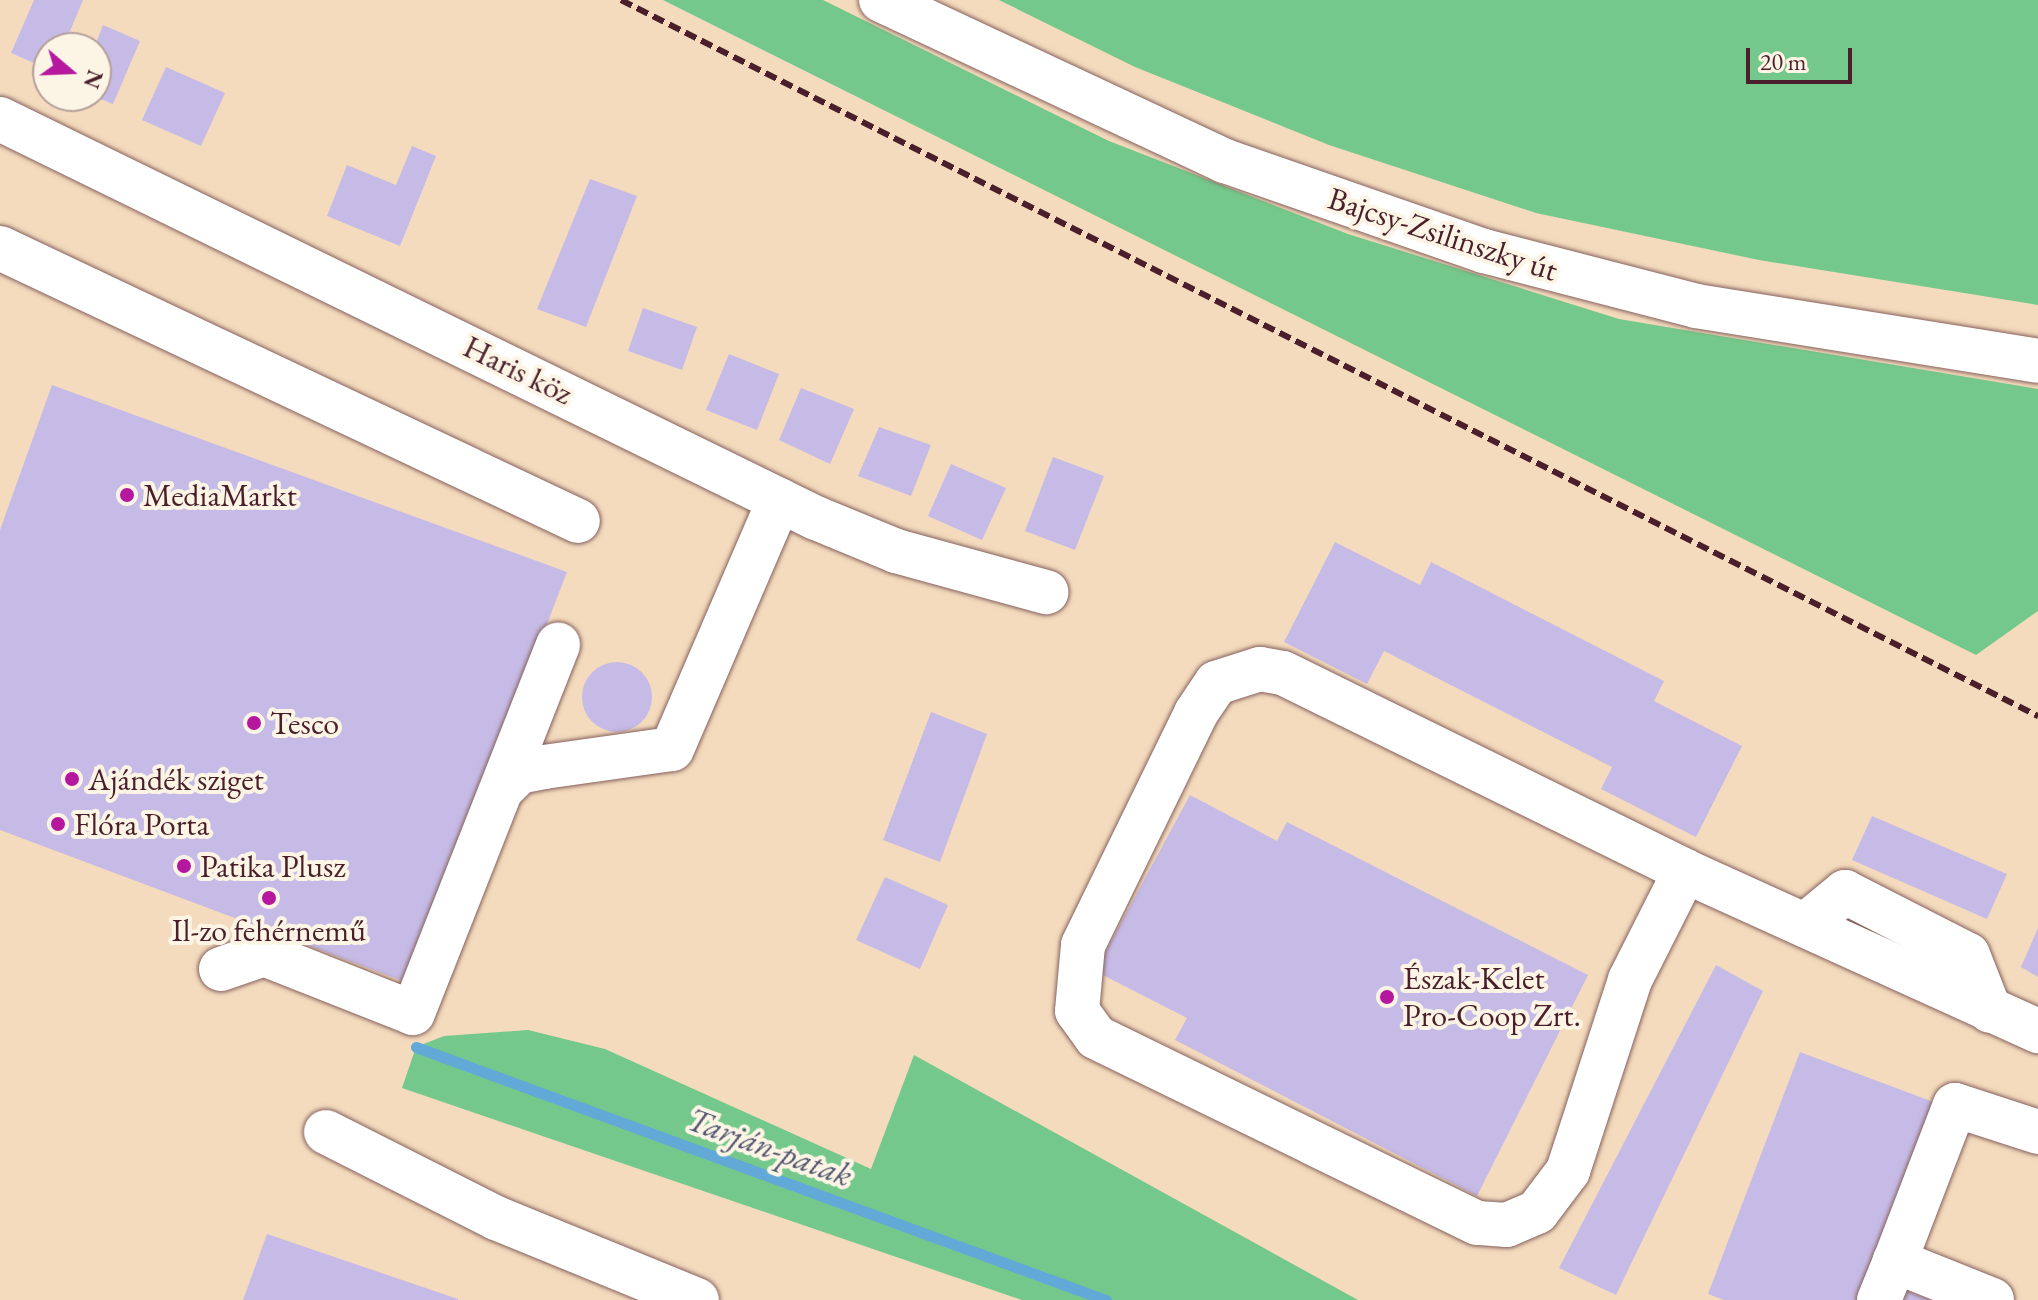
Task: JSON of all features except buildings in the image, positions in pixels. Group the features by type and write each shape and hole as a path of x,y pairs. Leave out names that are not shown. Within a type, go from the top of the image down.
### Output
{"street":[{"name":"Bajcsy-Zsilinszky út","path":"881,0 1225,161 1484,251 1696,306 2038,361"},
{"name":"Haris köz","path":"0,119 779,500 896,551 1046,592"},
{"path":"0,248 578,521"},
{"path":"504,787 519,772 672,749 779,500"},
{"path":"221,969 264,954 413,1013 558,644"},
{"path":"1685,871 1630,980 1568,1171 1537,1212 1507,1225 1477,1223 1096,1037 1077,1011 1083,945 1196,713 1216,683 1260,669 1283,673 1685,871 2038,1031"},
{"path":"1992,1300 1887,1281 1955,1105 2038,1132"},
{"path":"326,1132 496,1218 697,1300"}],"green space":[{"path":"663,0 823,0 1109,141 1348,234 1619,319 2038,389 2038,611 1976,655"},
{"path":"999,0 2038,0 2038,305 1759,260 1536,213 1329,145 1135,67"},
{"path":"528,1030 605,1049 871,1169 914,1055 1358,1300 1022,1300 402,1088 416,1047 444,1036"}],"waterway":[{"name":"Tarján-patak","path":"416,1047 1106,1300"}],"railway":[{"path":"621,0 2038,716"}],"place":[{"name":"MediaMarkt","path":"127,495"},
{"name":"Tesco","path":"254,723"},
{"name":"Ajándék sziget","path":"72,779"},
{"name":"Flóra Porta","path":"58,824"},
{"name":"Patika Plusz","path":"184,866"},
{"name":"Il-zo fehérnemű","path":"269,898"},
{"name":"Észak-Kelet Pro-Coop Zrt.","path":"1387,997"}]}
